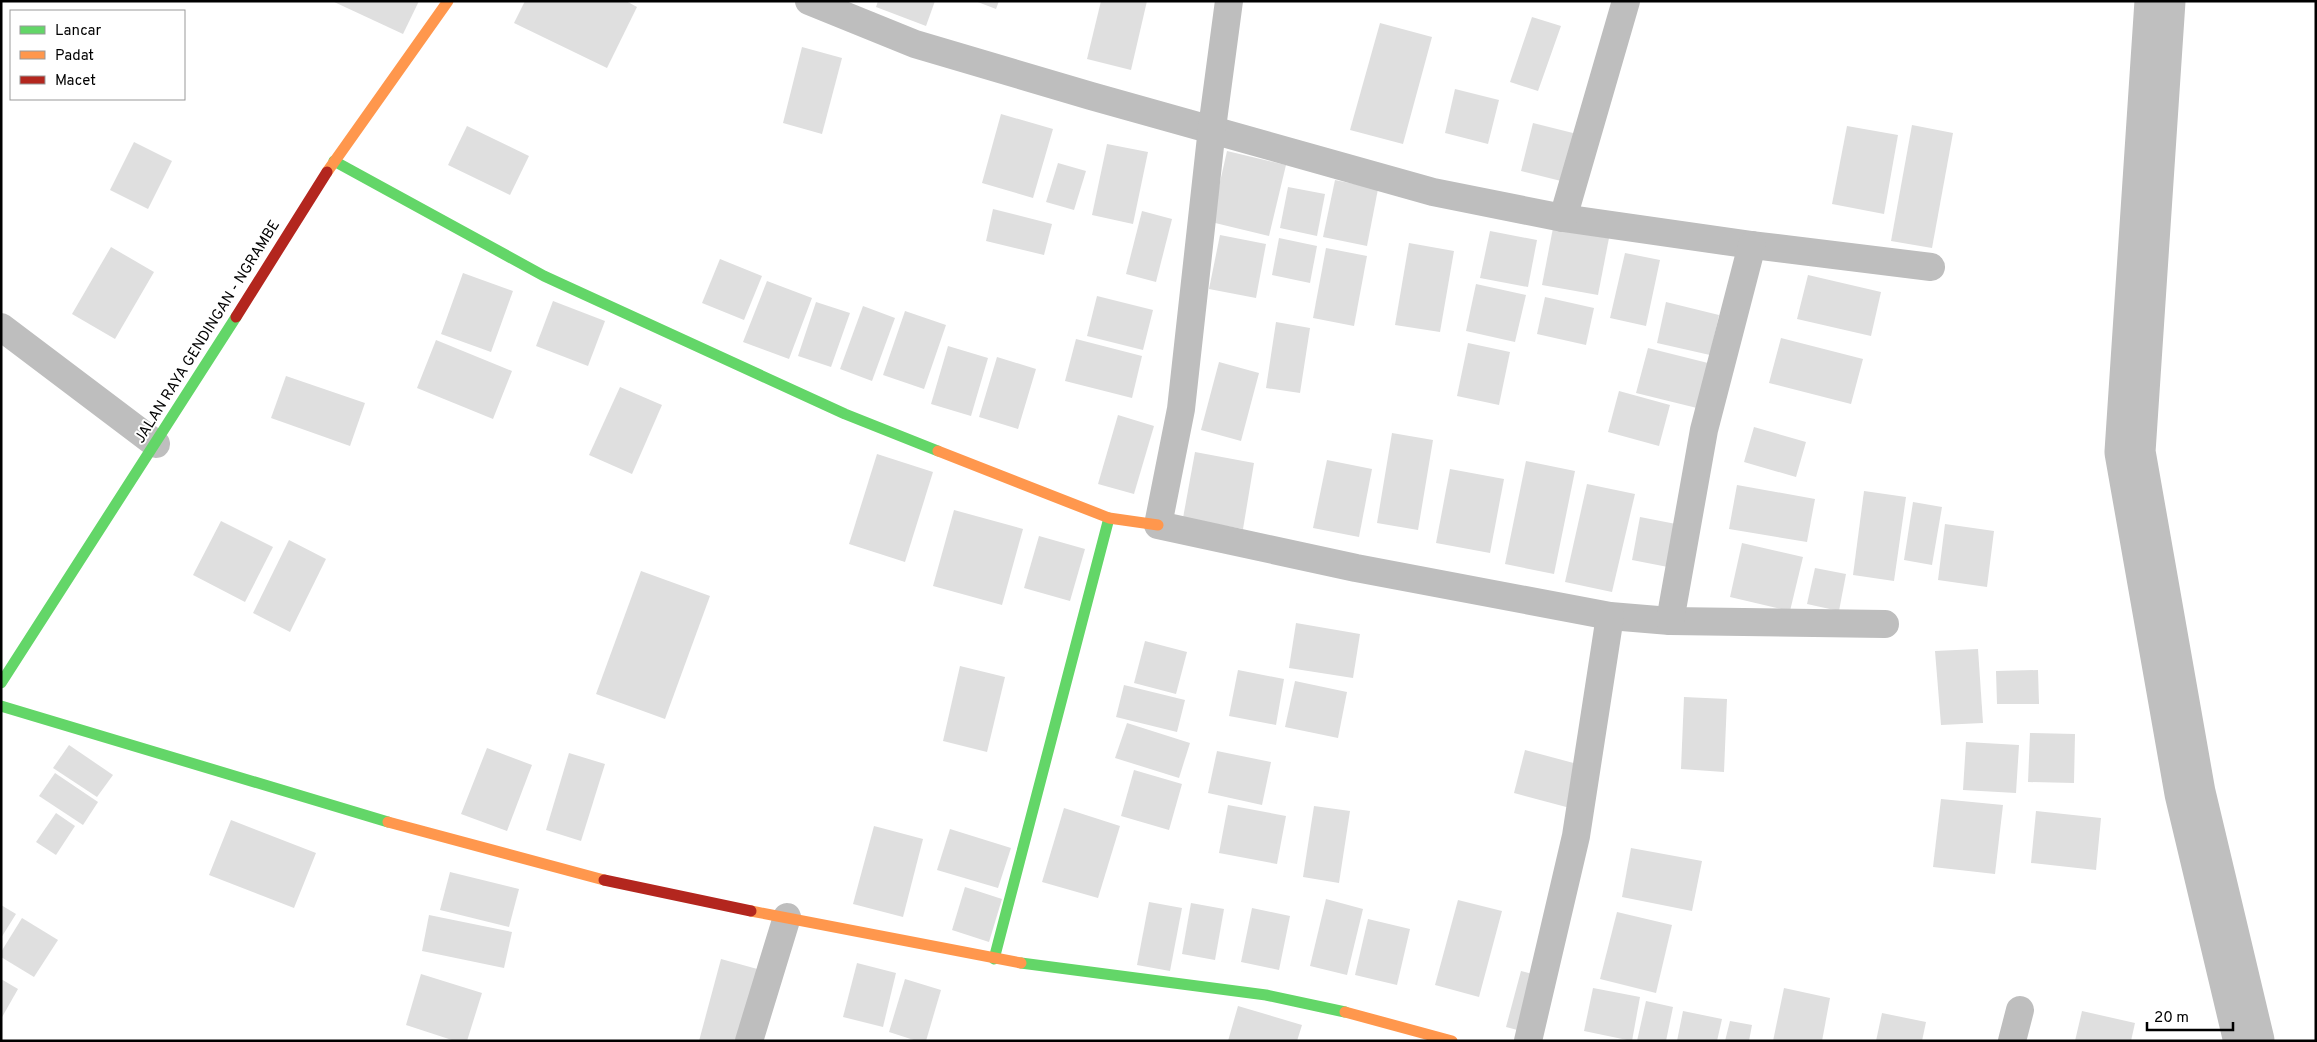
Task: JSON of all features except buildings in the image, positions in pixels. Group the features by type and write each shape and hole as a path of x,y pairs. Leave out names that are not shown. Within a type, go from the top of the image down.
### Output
{"street":[{"name":"JALAN RAYA GENDINGAN - NGRAMBE","path":"1,683 156,444 334,161 448,1"},
{"path":"809,1 915,44 1091,96 1212,128 1433,192 1563,218 1752,245 1931,267"},
{"path":"1158,525 1181,409 1228,1"},
{"path":"1563,218 1626,1"},
{"path":"334,161 553,280 845,414 1109,518 1158,525 1356,568 1610,616 1670,621 1885,624"},
{"path":"1670,621 1704,430 1752,245"},
{"path":"1,326 156,444"},
{"path":"994,959 1109,518"},
{"path":"1528,1041 1576,836 1610,616"},
{"path":"1,706 382,821 631,887 994,959 1266,995 1369,1017 1452,1041"},
{"path":"749,1041 787,918"},
{"path":"2012,1041 2020,1010"}],"waterway":[{"path":"2160,1 2130,452 2190,793 2249,1041"}],"traffic: fast":[{"path":"334,161 544,276 845,414 938,451"},
{"path":"1,683 236,317"},
{"path":"994,959 1109,518"},
{"path":"1,706 388,822"},
{"path":"1021,963 1266,995 1345,1012"}],"traffic: slow":[{"path":"327,172 448,1"},
{"path":"938,451 1109,518 1158,525"},
{"path":"388,822 604,880"},
{"path":"751,911 1021,963"},
{"path":"1345,1012 1452,1041"}],"traffic: jam":[{"path":"236,317 327,172"},
{"path":"604,880 751,911"}]}
